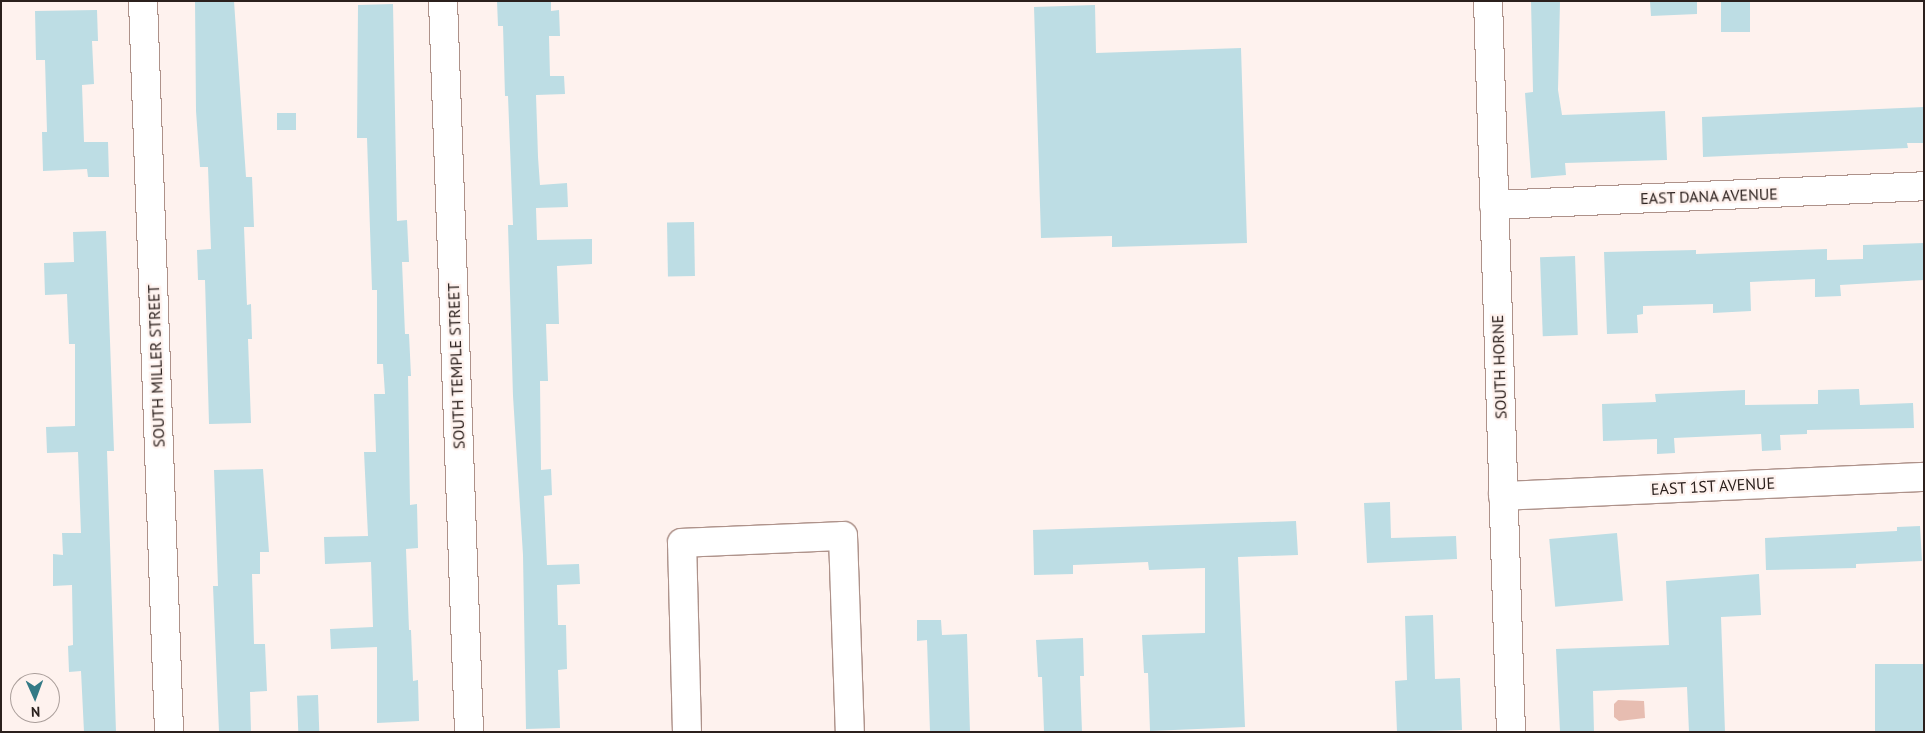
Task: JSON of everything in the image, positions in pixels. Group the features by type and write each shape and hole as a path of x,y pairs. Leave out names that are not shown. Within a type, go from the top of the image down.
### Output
{"street":[{"name":"SOUTH MILLER STREET","path":"142,1 169,732"},
{"name":"SOUTH TEMPLE STREET","path":"442,1 469,732"},
{"name":"SOUTH HORNE","path":"1488,1 1511,732"},
{"name":"EAST DANA AVENUE","path":"1494,205 1924,186"},
{"name":"EAST 1ST AVENUE","path":"1503,496 1924,477"},
{"path":"686,732 682,543 843,536 850,732"}],"shaded area":[{"path":"1618,700 1644,701 1645,718 1619,721 1614,717 1614,704"}],"building":[{"path":"195,1 234,1 246,177 252,177 254,227 244,227 247,305 251,304 252,339 248,339 251,423 209,424 205,280 198,280 197,250 211,249 208,167 200,167 196,111"},
{"path":"497,1 551,1 551,11 559,10 560,36 549,36 550,76 564,76 565,94 536,95 538,157 540,185 567,183 568,207 536,208 537,240 592,239 592,264 557,266 559,324 546,324 548,381 540,381 541,470 551,469 552,495 544,496 547,565 579,564 580,584 557,585 558,625 566,625 567,669 558,670 560,728 526,729 523,555 513,396 508,225 513,225 508,96 505,96 503,26 498,26"},
{"path":"1531,1 1560,1 1558,90 1562,115 1665,111 1667,160 1565,163 1566,175 1531,178 1525,93 1533,92"},
{"path":"1650,1 1697,1 1697,14 1651,16"},
{"path":"1721,1 1750,1 1750,32 1721,32"},
{"path":"393,4 397,221 407,220 409,262 402,262 405,334 409,334 411,376 408,376 410,505 417,504 418,548 406,549 409,630 411,630 413,681 418,680 419,721 377,723 377,647 331,649 330,629 373,627 371,562 325,564 324,537 368,536 364,452 376,452 374,394 385,394 383,364 377,364 377,290 372,290 367,138 357,138 358,5"},
{"path":"1095,5 1096,53 1241,48 1247,243 1112,247 1112,236 1041,238 1034,7"},
{"path":"97,10 98,41 92,41 94,84 82,85 84,142 108,142 109,177 88,177 87,169 43,171 42,132 47,132 45,60 36,60 35,11"},
{"path":"1924,107 1924,143 1907,143 1908,148 1703,157 1702,117"},
{"path":"277,113 296,113 296,130 277,130"},
{"path":"667,222 694,222 695,276 668,276"},
{"path":"106,231 114,451 107,451 116,732 84,732 81,671 69,672 68,646 73,645 72,585 53,586 53,554 63,555 62,533 81,533 78,452 47,453 46,427 75,426 75,344 69,344 67,294 45,295 44,263 74,262 73,232"},
{"path":"1924,243 1924,280 1840,285 1841,296 1815,297 1815,279 1750,282 1751,311 1713,313 1713,304 1643,306 1643,314 1637,315 1638,333 1607,334 1604,252 1696,250 1696,254 1827,249 1827,260 1863,259 1863,245"},
{"path":"1575,256 1578,335 1543,336 1540,257"},
{"path":"1859,389 1860,405 1913,403 1914,428 1807,430 1807,434 1780,435 1781,450 1762,451 1761,434 1674,438 1675,453 1657,454 1657,439 1603,441 1602,404 1656,402 1655,394 1745,390 1745,405 1818,404 1818,390"},
{"path":"263,469 269,552 260,552 260,574 252,574 254,644 265,644 267,691 250,692 251,732 219,732 213,586 218,586 214,470"},
{"path":"1390,502 1391,538 1456,536 1457,559 1367,563 1364,503"},
{"path":"1296,521 1298,555 1238,557 1245,727 1150,731 1148,673 1144,673 1142,635 1205,633 1205,568 1149,570 1148,562 1073,565 1073,574 1034,575 1033,530"},
{"path":"1920,526 1922,561 1856,564 1856,568 1766,570 1765,538 1897,531 1897,527"},
{"path":"1617,533 1623,601 1555,607 1549,539"},
{"path":"1759,574 1761,615 1721,617 1725,732 1689,732 1687,687 1593,691 1594,732 1560,732 1556,649 1669,645 1666,581"},
{"path":"1433,615 1435,679 1460,678 1462,730 1397,732 1395,681 1407,680 1405,616"},
{"path":"917,620 941,620 942,635 967,634 970,732 930,732 927,640 917,641"},
{"path":"1083,638 1084,676 1080,676 1082,732 1044,732 1042,677 1038,677 1036,640"},
{"path":"1875,664 1924,664 1924,732 1875,732"},
{"path":"318,695 319,732 298,732 297,696"}]}
